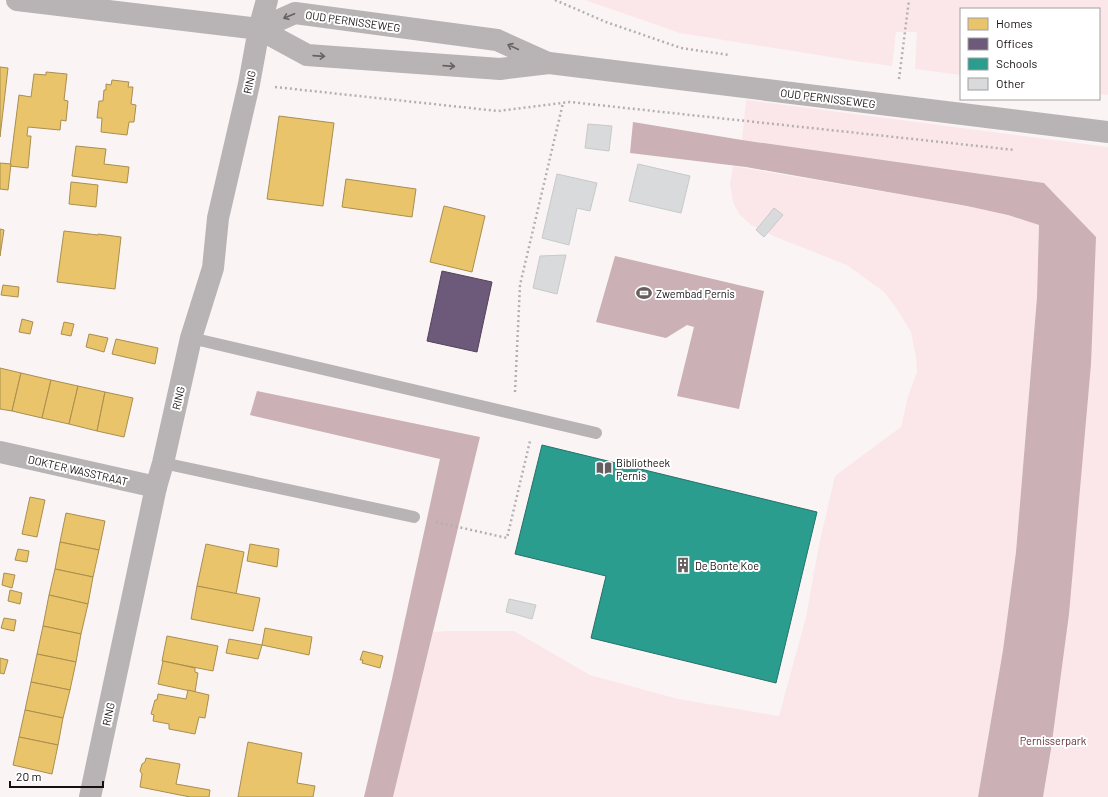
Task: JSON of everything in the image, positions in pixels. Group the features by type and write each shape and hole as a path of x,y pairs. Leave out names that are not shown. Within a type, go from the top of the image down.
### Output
{"street":[{"path":"17,0 259,29"},
{"name":"RING","path":"90,797 156,487 163,463 191,338 213,268 218,218 249,84 259,29 267,0"},
{"name":"OUD PERNISSEWEG","path":"259,29 295,13 497,40 549,64"},
{"name":"OUD PERNISSEWEG","path":"259,29 306,55 500,69 549,64 1108,132"},
{"name":"DOKTER WASSTRAAT","path":"0,452 156,487"}],"lane":[{"path":"191,338 596,433"},
{"path":"163,463 414,517"}],"path":[{"path":"555,0 606,22 681,48 735,56"},
{"path":"898,81 909,0"},
{"path":"249,84 498,112 570,102 1021,151"},
{"path":"514,414 520,285 563,103"},
{"path":"414,517 507,538 536,419"}],"green space":[{"path":"585,0 1108,0 1108,95 1100,94 1100,8 960,8 960,75 915,69 917,32 896,32 892,66 680,33"},
{"name":"Pernisserpark","path":"746,100 1108,147 1108,797 990,797 1062,201 1044,183 742,140"},
{"path":"733,166 967,206 1008,215 1039,225 1037,296 1016,552 1003,650 978,797 393,797 433,632 514,631 590,675 678,699 779,716 806,617 819,545 835,476 901,427 908,397 917,372 916,357 911,332 897,309 884,292 847,265 778,238 751,225 739,214 733,202 730,184"}],"shaded area":[{"path":"633,122 742,140 1044,183 1096,237 1091,364 1069,614 1043,797 978,797 1003,650 1016,552 1037,297 1039,225 1008,215 967,206 746,167 630,153"},
{"path":"615,256 764,291 739,409 677,396 694,327 687,325 666,338 596,322"},
{"path":"257,391 480,437 393,797 364,797 392,679 440,459 250,415"}],"building: Homes":[{"path":"0,67 8,68 0,137"},
{"path":"46,72 67,74 64,100 68,101 66,121 61,120 60,130 28,127 27,136 31,136 28,168 10,166 19,95 31,97 34,74 46,75"},
{"path":"112,80 129,82 128,87 133,87 131,104 136,105 134,122 129,122 127,135 101,132 102,118 97,118 99,101 103,101 106,84 111,85"},
{"path":"279,116 334,123 323,206 267,199"},
{"path":"76,146 106,149 104,164 129,167 127,183 72,176"},
{"path":"0,163 11,164 8,190 0,189"},
{"path":"346,179 416,189 412,217 342,207"},
{"path":"71,182 98,185 96,207 69,204"},
{"path":"444,206 485,216 472,272 430,262"},
{"path":"0,229 4,230 0,256"},
{"path":"64,231 121,237 115,289 57,282"},
{"path":"3,285 19,287 18,297 1,295"},
{"path":"22,319 33,322 30,334 19,332"},
{"path":"64,322 74,324 71,336 61,334"},
{"path":"89,334 108,338 104,352 86,347"},
{"path":"116,339 158,348 155,364 112,354"},
{"path":"0,368 21,373 12,411 0,409"},
{"path":"21,373 51,380 42,418 12,411"},
{"path":"51,380 78,386 69,424 42,418"},
{"path":"78,386 105,392 97,431 69,424"},
{"path":"105,392 133,398 124,437 97,431"},
{"path":"30,497 45,500 37,537 22,534"},
{"path":"66,513 105,521 99,550 60,542"},
{"path":"60,542 99,550 93,577 55,569"},
{"path":"206,544 244,552 236,594 197,586"},
{"path":"250,544 279,549 277,567 247,561"},
{"path":"18,549 29,551 27,562 15,560"},
{"path":"55,569 93,577 88,604 49,595"},
{"path":"4,573 15,575 12,588 2,585"},
{"path":"197,586 260,598 253,631 191,619"},
{"path":"10,590 22,593 20,604 8,601"},
{"path":"49,595 88,604 81,634 43,626"},
{"path":"4,618 16,620 14,631 1,628"},
{"path":"43,626 81,634 76,662 37,654"},
{"path":"265,628 312,637 309,655 262,645"},
{"path":"167,636 218,646 213,671 162,661"},
{"path":"229,639 262,645 258,659 226,653"},
{"path":"363,651 383,656 380,668 362,663 363,660 360,660"},
{"path":"37,654 76,662 70,690 31,682"},
{"path":"0,658 8,660 4,674 0,673"},
{"path":"163,661 195,668 195,672 198,673 195,692 158,684"},
{"path":"31,682 70,690 63,718 25,710"},
{"path":"188,690 209,695 205,718 199,717 195,734 169,729 169,724 153,721 154,715 151,714 158,694 186,699"},
{"path":"25,710 63,718 58,745 19,737"},
{"path":"19,737 58,745 52,774 13,765"},
{"path":"248,742 302,753 297,783 315,786 313,797 238,797"},
{"path":"146,758 180,764 176,784 210,790 209,797 190,797 140,787 142,774 140,771"}],"building: Offices":[{"path":"442,271 492,282 477,352 427,341"}],"building: Schools":[{"name":"De Bonte Koe","path":"542,445 817,512 776,683 591,638 606,576 515,554"}],"building: Other":[{"path":"588,124 612,126 609,151 585,148"},
{"path":"638,164 690,176 681,213 629,201"},
{"path":"557,174 597,183 590,211 577,208 569,245 542,238"},
{"path":"774,208 783,215 764,237 756,230"},
{"path":"566,255 557,294 533,288 540,256"},
{"path":"509,599 536,605 532,619 506,612"}],"place":[{"name":"Zwembad Pernis","path":"644,293"},
{"name":"Bibliotheek Pernis","path":"604,468"},
{"name":"De Bonte Koe","path":"683,565"}]}
